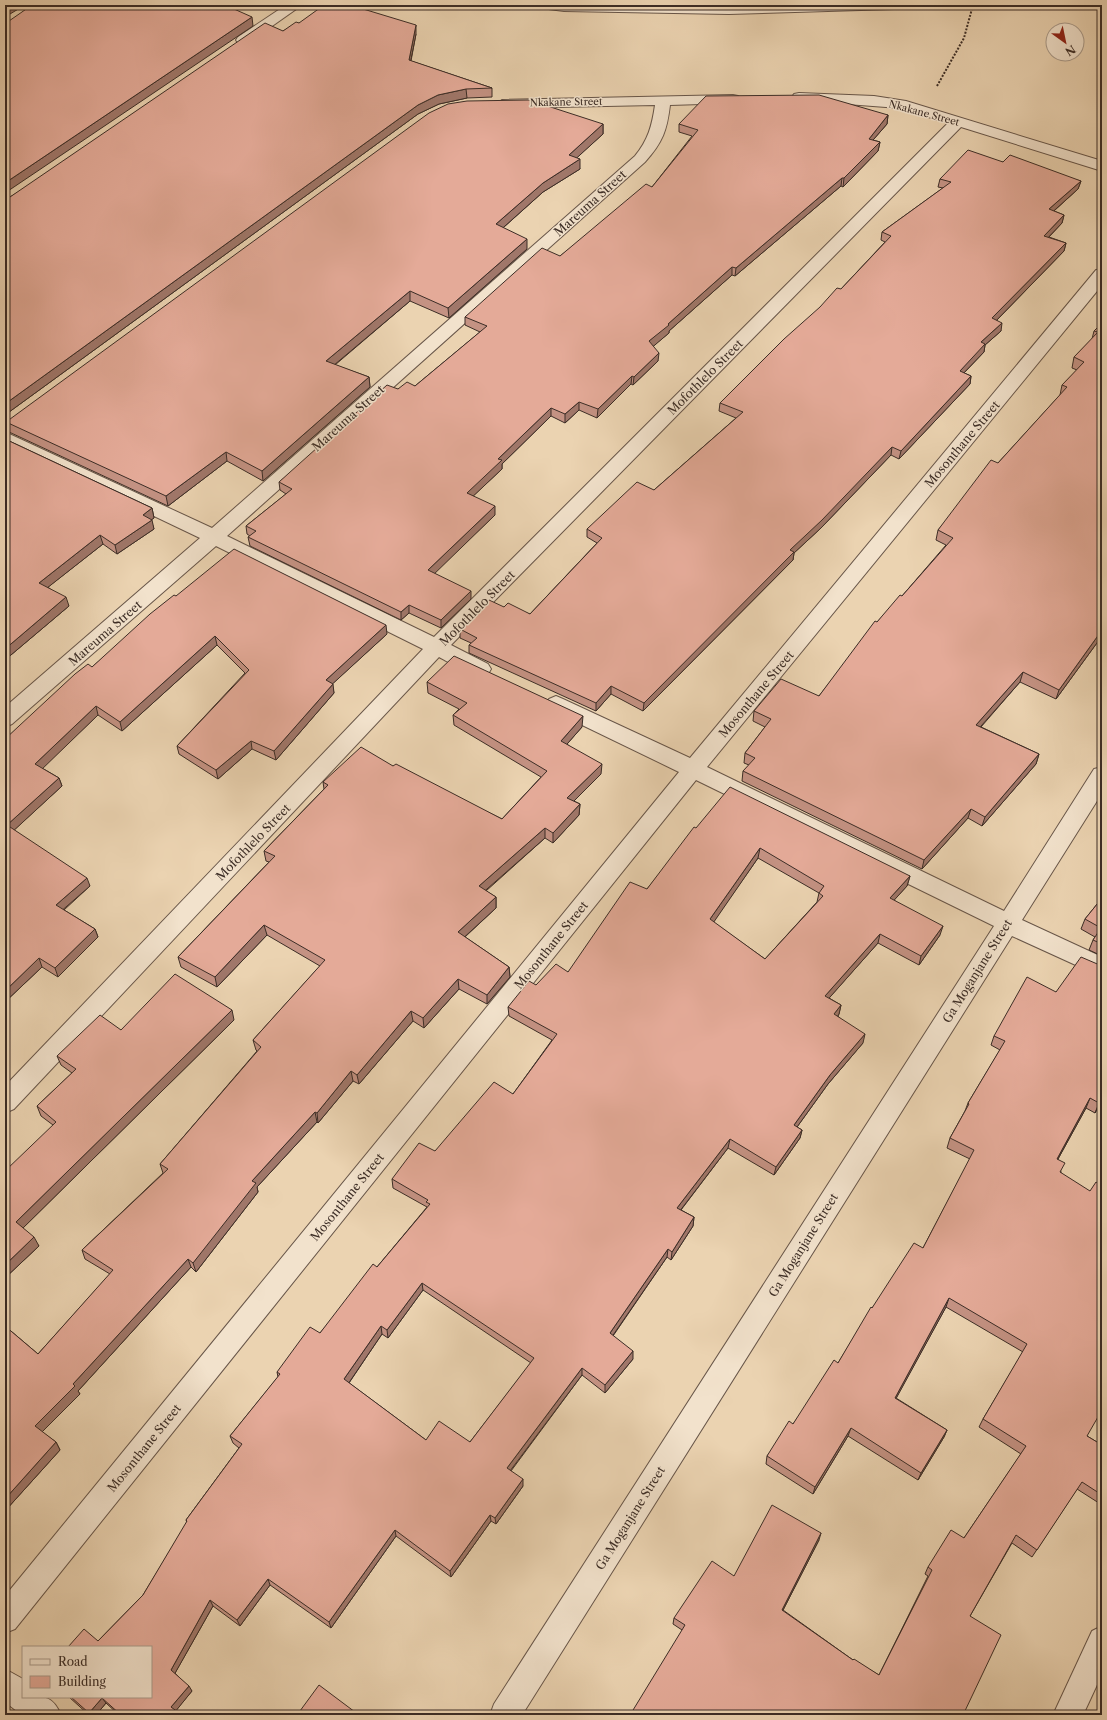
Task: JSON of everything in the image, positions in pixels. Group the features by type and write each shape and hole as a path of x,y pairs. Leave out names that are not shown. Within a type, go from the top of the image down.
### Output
{"street":[{"path":"229,50 295,5"},
{"path":"546,5 564,7 696,11 838,8 894,5"},
{"name":"Nkakane Street","path":"787,98 810,97 901,104 1102,166"},
{"name":"Nkakane Street","path":"491,103 748,98"},
{"name":"Mareuma Street","path":"5,719 214,537 640,159 653,144 659,131 663,100"},
{"name":"Mofothlelo Street","path":"5,1102 436,648 958,122"},
{"name":"Mosonthane Street","path":"5,1620 694,768 1102,274"},
{"path":"7,428 214,537 436,648 501,678"},
{"path":"537,695 694,768 1007,923 1102,968"},
{"name":"Ga Moganjane Street","path":"505,1715 1102,775"},
{"path":"1068,1715 1102,1641"},
{"path":"5,1684 22,1697"},
{"path":"24,1698 46,1715"}],"path":[{"path":"918,109 939,84 953,60 964,38 973,5"}],"building":[{"path":"32,5 225,5 252,17 5,183 5,21 9,21"},
{"path":"324,5 350,5 416,25 409,60 492,88 466,89 438,95 418,105 5,404 5,198 10,197 265,23 283,31 296,22 299,23"},
{"path":"819,95 888,115 869,139 880,142 844,178 842,178 736,268 732,267 668,324 669,325 649,341 659,353 634,377 632,376 598,409 579,402 565,414 551,408 498,459 502,460 467,493 495,506 428,570 471,591 441,620 409,605 401,612 248,537 256,531 246,526 292,489 279,482 387,385 398,389 407,382 415,386 487,326 465,317 542,248 560,256 646,184 652,187 698,130 679,124 706,96"},
{"path":"529,100 603,124 569,155 580,159 543,183 496,224 527,239 448,308 410,291 326,361 369,377 262,471 226,452 166,496 6,422 429,113 448,104 467,101"},
{"path":"968,150 1003,162 1010,155 1081,181 1049,209 1064,215 1044,236 1066,243 992,318 1002,323 981,342 985,344 960,371 971,376 901,451 892,447 822,520 790,550 794,552 644,703 611,686 596,703 469,645 477,638 460,629 489,600 504,607 508,603 530,614 602,538 587,529 637,482 654,490 743,412 720,403 784,339 820,307 837,288 841,289 891,236 882,232 951,182 940,179"},
{"path":"1102,323 1102,630 1059,690 1023,672 976,725 1039,754 985,817 971,809 924,860 743,771 755,758 745,753 771,719 754,711 781,679 819,696 875,621 877,622 900,595 902,596 953,538 938,530 991,460 998,463 1067,387 1062,385 1084,362 1074,357 1098,332 1094,331"},
{"path":"5,439 152,508 143,515 152,520 115,545 100,535 39,583 66,597 5,649"},
{"path":"234,549 386,625 326,680 333,684 274,751 251,741 216,770 177,746 249,670 215,636 120,722 96,706 35,764 59,778 7,825 87,878 56,905 95,929 55,968 39,958 5,991 5,739 75,674 88,664 92,667 150,614 174,595 176,596"},
{"path":"454,656 583,716 561,741 602,764 567,798 580,804 553,833 545,828 479,886 496,897 458,932 509,967 487,995 458,979 423,1018 411,1011 357,1075 351,1071 317,1113 315,1112 252,1181 256,1183 193,1263 188,1259 73,1384 75,1386 35,1426 56,1442 5,1499 5,1326 38,1354 113,1270 82,1250 168,1169 160,1164 261,1047 253,1040 325,960 264,925 215,977 178,957 275,856 264,851 328,785 323,782 361,747 393,766 396,764 502,819 547,771 453,715 467,703 427,682"},
{"path":"730,787 910,876 890,898 943,926 921,956 880,934 825,996 841,1005 834,1014 865,1034 830,1075 794,1125 802,1130 776,1167 730,1139 677,1208 694,1217 672,1252 668,1249 610,1333 633,1351 605,1385 582,1368 507,1468 523,1479 495,1518 490,1515 450,1571 395,1530 329,1622 268,1579 237,1620 210,1600 171,1670 189,1686 171,1707 182,1715 121,1715 102,1698 152,1698 152,1646 69,1646 84,1629 98,1641 143,1595 187,1521 186,1520 242,1444 230,1436 280,1374 277,1372 310,1327 320,1333 373,1264 377,1267 430,1204 426,1202 428,1200 392,1179 419,1143 435,1151 494,1082 513,1094 557,1034 508,1007 529,981 536,985 556,964 568,972 630,882 647,889 694,827 696,828","holes":["760,848 824,886 819,893 823,896 765,959 710,919","422,1283 534,1358 470,1442 439,1421 426,1440 344,1379 381,1326 387,1330"]},
{"path":"1102,898 1102,944 1093,940 1101,928 1085,919"},
{"path":"1081,957 1102,966 1102,1098 1099,1103 1090,1098 1057,1159 1065,1163 1060,1172 1090,1191 1096,1182 1102,1186 1102,1410 1087,1436 1102,1445 1102,1495 1082,1482 1037,1550 1016,1535 970,1616 1001,1635 963,1715 630,1715 685,1625 674,1618 712,1561 734,1576 772,1505 821,1533 782,1610 853,1660 854,1659 879,1675 932,1570 928,1567 951,1530 964,1538 1026,1446 983,1419 1027,1344 949,1298 895,1398 947,1430 921,1473 851,1428 815,1487 767,1456 789,1421 793,1424 834,1360 838,1363 871,1307 872,1308 914,1243 923,1248 974,1150 950,1138 969,1104 968,1103 1005,1041 994,1036 1027,977 1056,992"},
{"path":"175,974 232,1010 16,1222 34,1237 5,1265 5,1171 56,1122 37,1106 76,1069 57,1056 100,1015 121,1030"},
{"path":"319,1685 359,1715 297,1715"},
{"path":"72,1698 102,1698 89,1713"}]}
